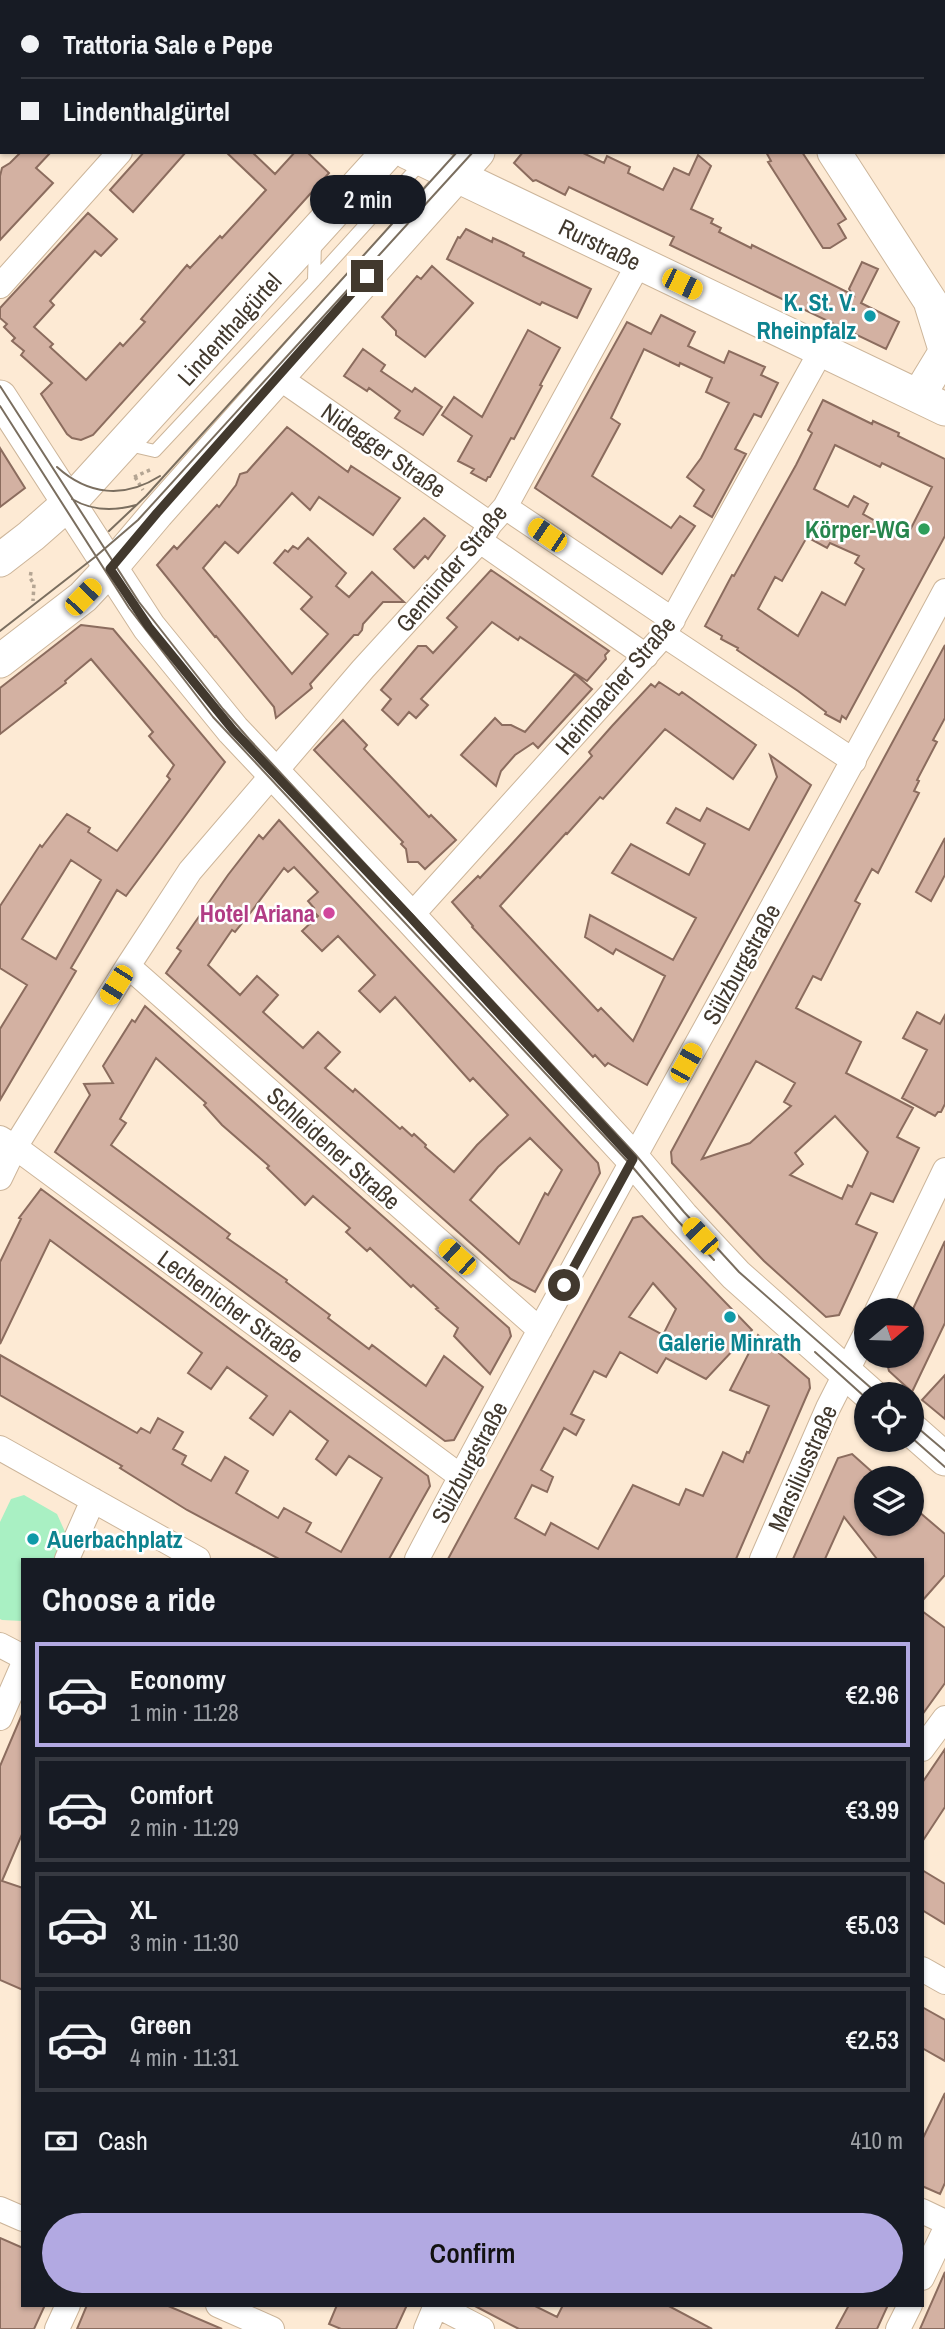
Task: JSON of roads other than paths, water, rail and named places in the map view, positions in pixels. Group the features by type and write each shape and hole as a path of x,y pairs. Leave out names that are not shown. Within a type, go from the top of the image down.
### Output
{"street":[{"path":"0,286 118,154"},
{"name":"Lindenthalgürtel","path":"0,561 140,447 315,234 386,154"},
{"path":"0,661 83,597 110,569 476,154"},
{"path":"835,154 937,313 944,354 932,402"},
{"name":"Rurstraße","path":"415,156 932,402"},
{"name":"Gemünder Straße","path":"0,1178 8,1142 190,871 363,669 492,524 639,263"},
{"name":"Heimbacher Straße","path":"410,917 646,656 668,627 821,351"},
{"name":"Nidegger Straße","path":"278,377 492,524 668,627 854,761"},
{"path":"0,397 149,627 272,776 410,917 736,1275 854,1382"},
{"name":"Nidegger Straße","path":"492,524 646,656"},
{"name":"Sülzburgstraße","path":"418,1558 945,591"},
{"name":"Schleidener Straße","path":"128,965 540,1330"},
{"name":"Lechenicher Straße","path":"8,1142 460,1476"},
{"path":"883,1298 945,1170"},
{"name":"Marsiliusstraße","path":"762,1558 828,1408 854,1382"},
{"path":"924,1441 945,1459"},
{"path":"0,1448 196,1558"},
{"path":"67,1558 93,1500"},
{"path":"0,1645 21,1656"},
{"path":"0,1718 21,1670"},
{"path":"924,1746 945,1718"},
{"path":"924,1970 945,1982"},
{"path":"0,2209 21,2218"},
{"path":"924,2212 945,2222"},
{"path":"924,2274 945,2230"},
{"path":"57,2329 67,2307"},
{"path":"222,2307 272,2329"},
{"path":"426,2329 435,2307"},
{"path":"440,2307 482,2329"},
{"path":"898,2329 909,2307"}],"lane":[{"path":"140,447 314,281 415,156"},
{"path":"314,281 315,234"}],"tram line":[{"path":"109,531 146,496 455,154"},
{"path":"0,631 138,520 471,154"},
{"path":"0,386 139,602 249,739 635,1154 739,1272 864,1382"},
{"path":"0,406 129,608 213,717 630,1164 714,1260"},
{"path":"57,467 81,483 107,491 133,488 160,476"},
{"path":"72,499 103,509 136,505"},
{"path":"815,1352 854,1387"},
{"path":"924,1433 945,1451"},
{"path":"924,1449 945,1467"}],"place":[{"name":"K. St. V. Rheinpfalz","path":"870,316"},
{"name":"Körper-WG","path":"924,529"},
{"name":"Hotel Ariana","path":"329,913"},
{"name":"Galerie Minrath","path":"730,1317"},
{"name":"Auerbachplatz","path":"33,1539"}]}
